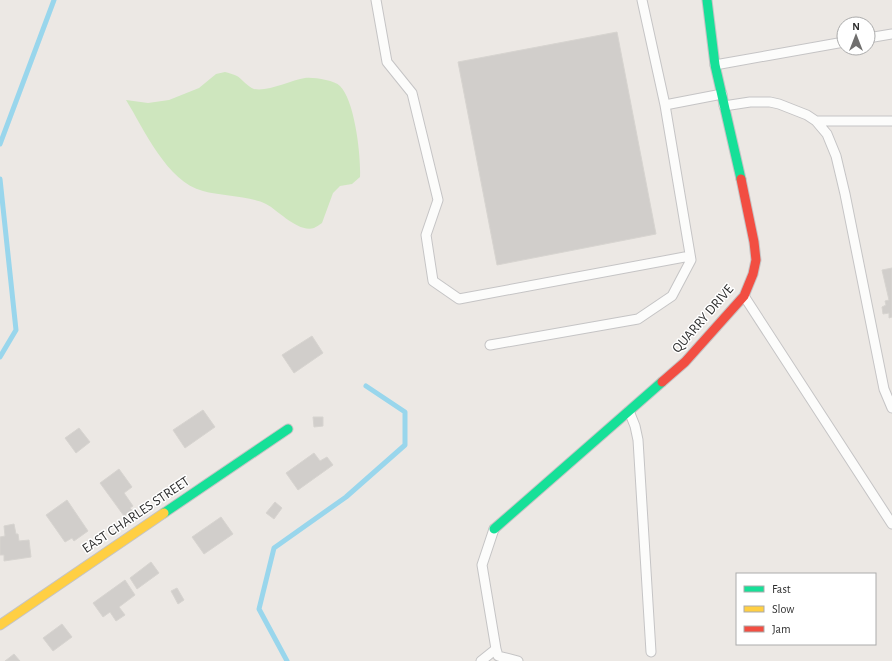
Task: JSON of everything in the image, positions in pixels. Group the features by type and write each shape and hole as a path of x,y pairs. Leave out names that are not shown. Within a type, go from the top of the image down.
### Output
{"street":[{"name":"QUARRY DRIVE","path":"494,530 685,362 744,296 756,260 754,242 715,65 708,21 707,0"},
{"name":"EAST CHARLES STREET","path":"0,624 288,429"}],"lane":[{"path":"376,0 387,62 412,93 438,200 426,235 433,281 459,299 690,256"},
{"path":"490,345 638,319 672,296 691,260 665,105 642,0"},
{"path":"876,37 892,34"},
{"path":"715,65 836,43"},
{"path":"665,105 722,94"},
{"path":"724,106 750,102 770,102 807,115 816,121 827,134 836,156 884,389 892,408"},
{"path":"816,121 892,121"},
{"path":"744,296 892,524"},
{"path":"629,411 635,426 638,440 651,652"},
{"path":"494,530 482,565 496,648 498,656 518,661"},
{"path":"482,661 496,648"}],"green space":[{"path":"225,72 237,76 254,89 266,89 299,79 313,78 323,79 337,84 345,93 350,104 356,129 360,177 352,184 340,186 333,193 322,223 316,227 308,229 301,227 288,220 271,207 259,201 210,193 190,186 178,177 158,153 126,100 148,103 169,100 199,88 216,74"}],"building":[{"path":"617,32 656,234 497,265 458,62"},
{"path":"892,268 892,317 889,318 889,313 883,314 882,307 886,305 885,301 889,300 882,270"},
{"path":"312,336 323,353 294,373 282,355"},
{"path":"203,410 215,427 185,448 173,430"},
{"path":"313,417 323,417 323,426 314,427"},
{"path":"79,428 90,442 76,453 65,438"},
{"path":"314,453 320,461 327,457 333,465 298,490 286,473"},
{"path":"119,469 132,487 124,493 133,506 130,508 132,510 124,516 100,483"},
{"path":"67,500 88,531 74,541 72,538 65,542 46,515"},
{"path":"275,502 282,508 274,519 266,513"},
{"path":"221,517 233,534 204,554 192,537"},
{"path":"14,524 19,541 29,540 31,557 4,561 4,555 0,555 0,537 5,536 4,526"},
{"path":"151,562 159,573 137,589 130,578"},
{"path":"125,580 135,595 119,607 125,615 116,621 110,612 103,617 93,603"},
{"path":"177,588 184,600 178,604 171,591"},
{"path":"62,624 72,637 53,651 43,638"},
{"path":"14,654 20,661 5,661"}],"waterway":[{"path":"0,144 54,0"},
{"path":"0,179 16,330 0,357"},
{"path":"287,661 259,609 274,548 346,497 405,445 405,412 366,386"}],"traffic: fast":[{"path":"707,0 715,65 741,179"},
{"path":"494,529 662,382"},
{"path":"164,513 288,429"}],"traffic: slow":[{"path":"0,625 164,513"}],"traffic: jam":[{"path":"662,382 685,362 744,296 753,274 756,260 754,242 741,179"}]}
